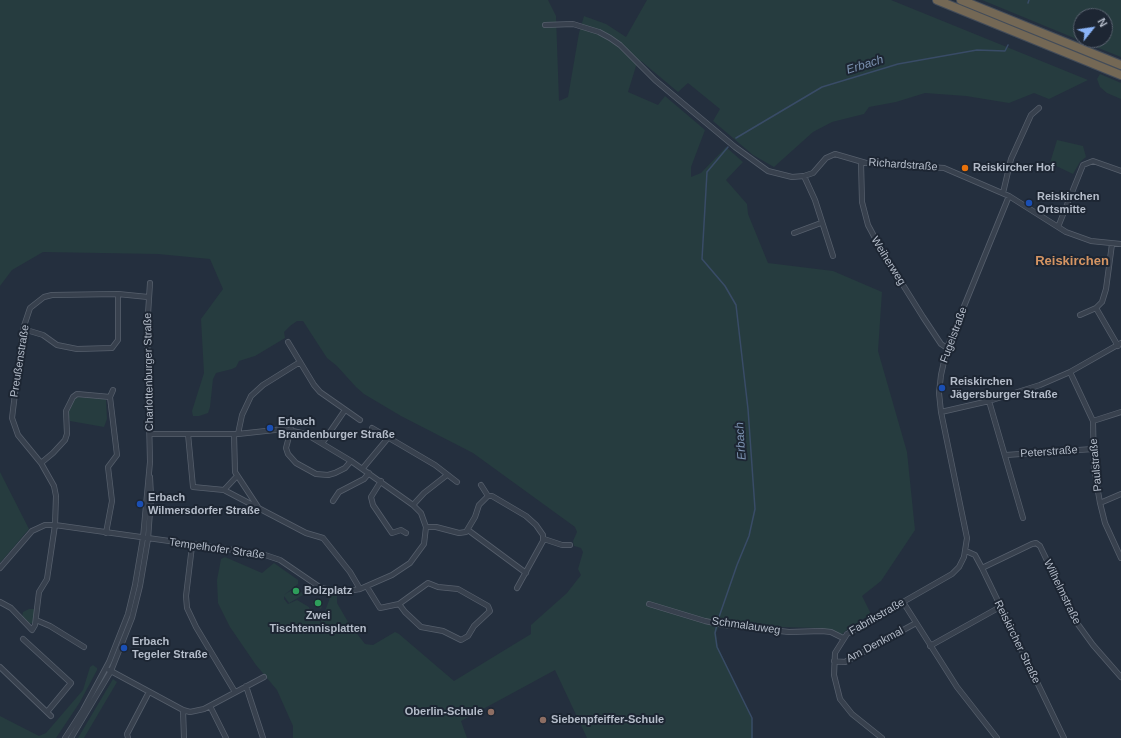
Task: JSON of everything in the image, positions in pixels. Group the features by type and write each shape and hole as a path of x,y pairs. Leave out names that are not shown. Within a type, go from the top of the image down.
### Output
{"highway":[{"path":"937,0 1121,75"},
{"path":"961,0 1121,65"}],"street":[{"path":"545,24 573,24 599,32 620,45 642,68 762,168 779,175 804,176 815,200 821,224 833,256"},
{"path":"1003,193 1011,159 1031,115 1039,108"},
{"name":"Richardstraße","path":"804,176 813,173 826,158 835,154 861,162 895,166 944,168 1010,196 1058,227 1077,236 1112,244 1121,244"},
{"path":"1058,227 1083,165 1092,161 1121,171"},
{"name":"Weiherweg","path":"861,162 862,202 868,225 883,253 923,317 941,344 947,348"},
{"name":"Fugelstraße","path":"966,551 965,527 941,412 940,386 947,348 1010,196"},
{"path":"794,233 821,224"},
{"path":"1080,315 1096,308 1102,302 1106,289 1112,244"},
{"name":"Charlottenburger Straße","path":"71,738 124,640 135,607 151,496 148,297 150,283"},
{"name":"Preußenstraße","path":"0,602 11,608 32,630 36,620 40,592 47,579 55,525 56,496 54,486 41,464 18,435 12,418 23,330 30,308 44,296 72,293 118,294 148,297"},
{"path":"23,330 43,335 57,345 77,349 112,348 118,340 118,294"},
{"path":"941,412 989,401 1040,385 1070,372 1119,345 1096,308"},
{"path":"288,342 314,385 360,420"},
{"path":"259,507 237,476 234,468 236,434 246,404 254,393 300,362"},
{"name":"Paulstraße","path":"1070,372 1092,422 1093,450 1100,503 1105,524 1121,558"},
{"path":"106,533 112,501 108,467 117,455 110,397 113,390"},
{"path":"41,464 53,453 67,434 66,411 73,397 77,394 110,397"},
{"name":"Peterstraße","path":"989,401 1006,455 1023,518"},
{"path":"323,442 345,410"},
{"path":"1092,422 1121,412"},
{"path":"372,428 436,465 456,482"},
{"path":"150,434 236,434 291,429 306,434 323,442 363,468 413,505 421,514 426,527 436,527 463,533 468,530 475,518 479,505 488,496"},
{"path":"291,429 286,448 288,454 296,463 316,474 328,475 335,473 345,468 351,461"},
{"path":"188,434 193,487 224,490 306,532 324,538 350,572 360,589"},
{"path":"363,468 388,438"},
{"name":"Peterstraße","path":"1006,455 1093,450"},
{"path":"333,501 340,492 364,478 369,473"},
{"path":"413,505 447,475"},
{"path":"224,490 237,476"},
{"path":"382,481 371,496 373,505 392,533 401,530 406,533"},
{"path":"481,485 488,496 492,496 526,516 536,525 544,539 562,545 570,545"},
{"path":"1100,503 1121,494"},
{"path":"0,568 32,531 45,524 55,525"},
{"name":"Tempelhofer Straße","path":"55,525 192,546 250,552 273,557 288,565 321,588 342,592 367,587 392,575 410,563 424,544 426,527"},
{"path":"468,530 526,573"},
{"path":"517,588 544,539"},
{"name":"Wilhelmstraße","path":"982,568 1032,544 1036,543 1040,546 1077,623 1093,645 1121,676"},
{"path":"192,546 186,588 187,608 192,620 235,692"},
{"name":"Reiskircher Straße","path":"966,551 975,555 982,568 1064,738"},
{"name":"Fabrikstraße","path":"882,738 859,721 843,703 834,679 834,661 838,646 854,629 952,574 959,567 966,551"},
{"path":"367,587 380,608 399,604 425,584 432,583 438,587 458,589 488,606 490,611 474,626 468,636 461,640 443,631 422,626 405,612 399,604"},
{"path":"903,602 957,687 997,738"},
{"name":"Schmalauweg","path":"649,604 717,623 782,631 831,632 844,638"},
{"path":"930,646 1000,607"},
{"path":"36,620 50,626 84,647"},
{"name":"Am Denkmal","path":"834,661 845,662 916,623"},
{"path":"23,639 71,682 47,712"},
{"path":"0,667 51,716"},
{"path":"108,670 183,710 195,712 210,706 264,677"},
{"name":"Charlottenburger Straße","path":"65,738 108,670"},
{"path":"246,686 263,738"},
{"path":"128,738 127,734 149,692"},
{"path":"210,706 226,738"},
{"path":"183,710 184,738"}],"green space":[{"path":"0,0 548,0 556,16 559,101 568,97 579,33 584,16 606,24 626,37 647,0 891,0 1088,80 1049,99 1034,93 1009,103 966,96 925,93 896,102 869,107 864,114 832,122 813,132 774,167 753,155 713,121 720,109 688,83 678,92 641,61 636,66 628,92 658,105 665,96 705,130 691,167 691,177 701,173 726,147 743,162 726,180 747,204 748,214 768,263 833,271 882,292 878,351 907,452 915,530 881,581 862,596 871,614 841,635 820,628 777,627 723,620 716,632 718,647 752,718 753,738 587,738 555,670 461,721 467,738 293,738 293,726 277,690 256,665 230,627 218,603 217,580 221,559 225,557 262,573 274,563 298,580 298,584 284,595 298,586 303,595 289,603 284,596 284,599 288,604 297,600 309,607 311,617 321,622 331,595 337,595 337,603 348,622 365,644 373,645 395,632 454,681 531,634 531,625 567,593 581,575 578,569 583,552 581,548 574,546 573,541 577,532 575,527 473,453 401,416 364,394 337,366 327,358 303,321 297,321 290,326 284,332 285,338 255,356 239,361 236,367 232,369 216,373 213,379 208,413 193,416 192,411 204,373 201,319 223,289 210,259 158,254 43,252 12,270 0,286"},
{"path":"982,0 1121,0 1121,57 1099,48 1113,48 1113,8 1073,8 1073,37"},
{"path":"1100,74 1121,83 1121,99 1107,93 1100,87 1097,79"},
{"path":"1057,140 1083,146 1086,157 1080,162 1073,174 1050,163"},
{"path":"76,397 106,400 107,419 104,427 70,421 68,413"},
{"path":"0,472 29,529 0,563"},
{"name":"Zwei Tischtennisplatten","path":"315,599 323,603 321,609 312,604"},
{"path":"29,609 35,609 33,623 28,624 22,617 23,612"},
{"path":"93,665 97,668 97,670 80,702 56,738 0,738 0,716 39,736 46,733 83,690 90,667"},
{"path":"113,679 117,682 84,738 78,738"}],"waterway":[{"name":"Erbach","path":"736,138 822,87 898,64 977,50 1005,51 1008,45"},
{"name":"Erbach","path":"728,147 707,172 702,259 725,286 736,305 748,409 755,509 749,536 737,565 715,633 717,647 752,718 752,738"}],"place":[{"name":"Reiskircher Hof","path":"965,168"},
{"name":"Reiskirchen Ortsmitte","path":"1029,203"},
{"name":"Reiskirchen Jägersburger Straße","path":"942,388"},
{"name":"Erbach Brandenburger Straße","path":"270,428"},
{"name":"Erbach Wilmersdorfer Straße","path":"140,504"},
{"name":"Bolzplatz","path":"296,591"},
{"name":"Zwei Tischtennisplatten","path":"318,603"},
{"name":"Erbach Tegeler Straße","path":"124,648"},
{"name":"Oberlin-Schule","path":"491,712"},
{"name":"Siebenpfeiffer-Schule","path":"543,720"}],"district":[{"name":"Reiskirchen","path":"1072,261"}]}
